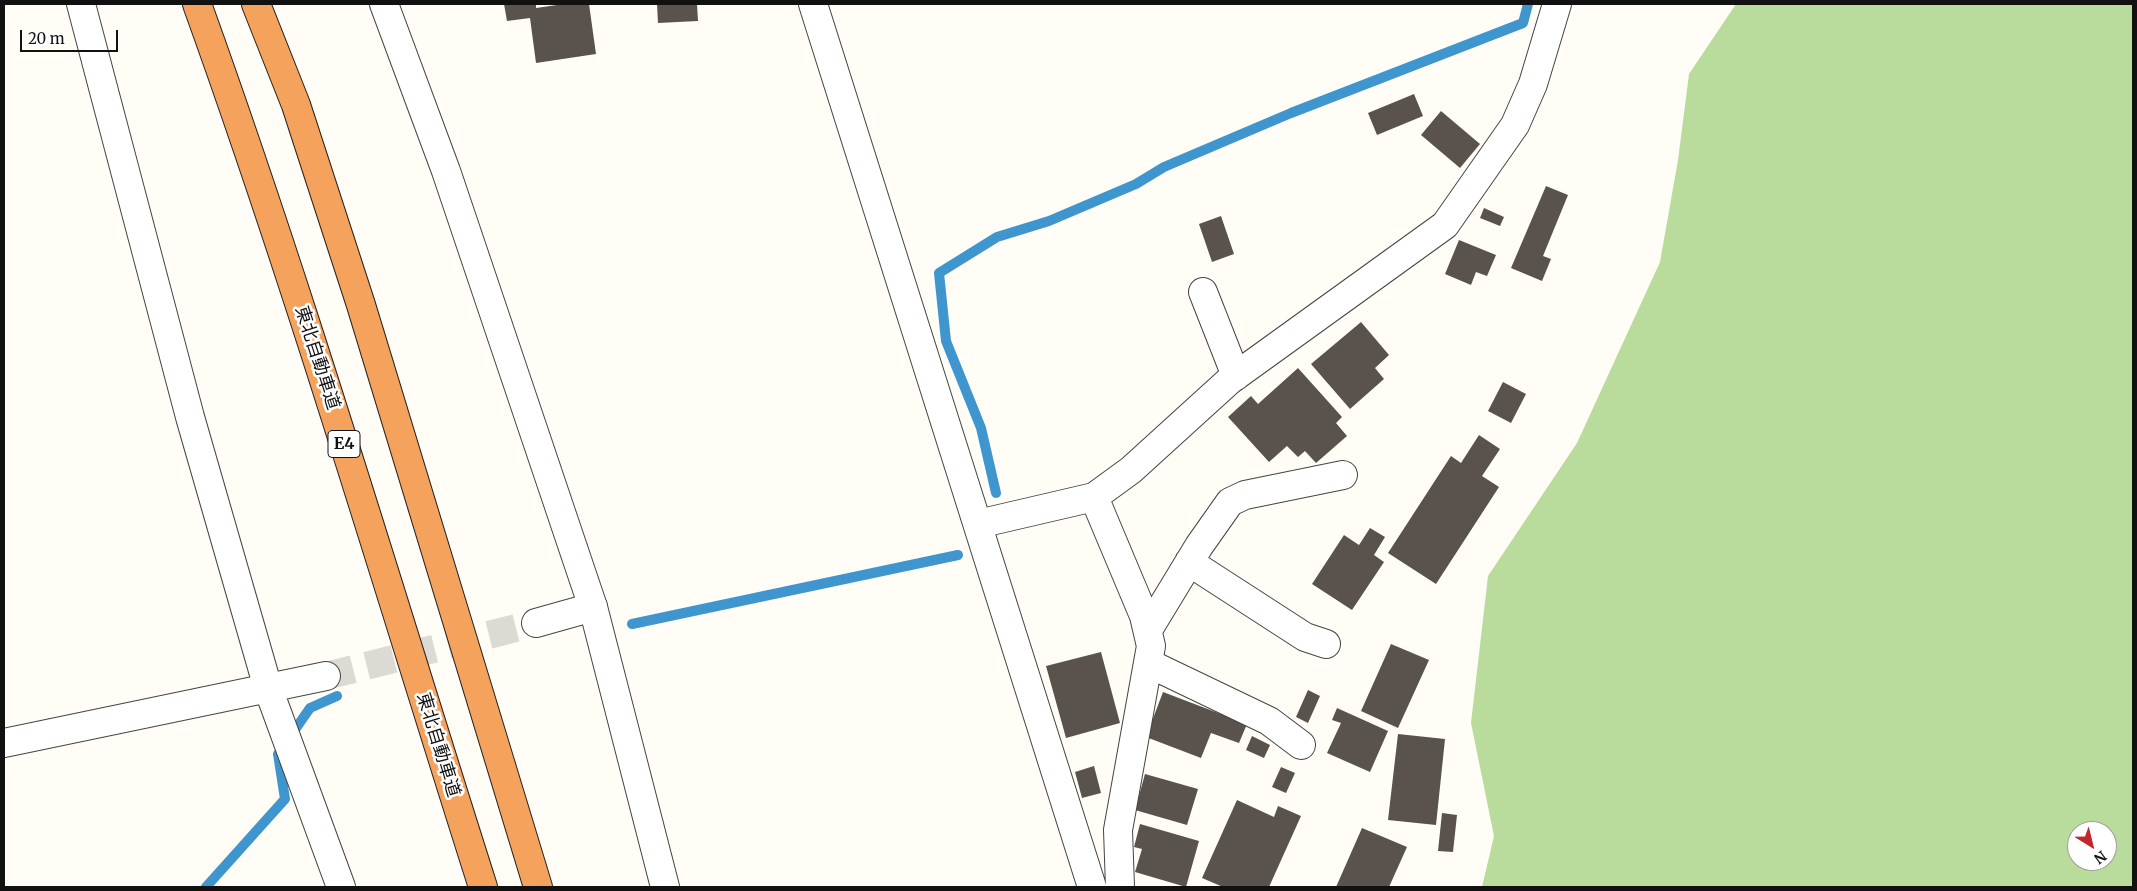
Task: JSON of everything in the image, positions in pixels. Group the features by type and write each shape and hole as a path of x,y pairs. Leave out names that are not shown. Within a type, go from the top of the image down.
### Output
{"highway":[{"name":"東北自動車道","path":"197,4 242,129 307,325 483,887"},
{"path":"256,4 296,105 361,304 538,887"}],"street":[{"path":"81,4 190,416 268,688 341,887"},
{"path":"384,4 446,171 593,608 665,887"},
{"path":"813,4 1092,887"},
{"path":"978,524 1094,498 1131,470 1236,376 1445,225 1515,125 1533,84 1557,4"},
{"path":"1202,292 1236,376"},
{"path":"1148,630 1189,562 1230,502 1245,495 1343,475"},
{"path":"1094,498 1144,616 1151,646 1118,830 1120,887"},
{"path":"1189,562 1305,637 1326,644"},
{"path":"536,622 593,608"},
{"path":"1148,663 1268,721 1301,745"},
{"path":"4,743 326,676"}],"green space":[{"path":"1736,4 2133,4 2133,887 1482,887 1494,836 1471,723 1488,576 1577,443 1660,262 1678,160 1689,74"}],"building":[{"path":"504,4 536,4 536,8 564,4 589,4 596,54 536,63 530,18 507,21"},
{"path":"657,4 697,4 698,21 658,23"},
{"path":"1414,94 1423,116 1377,135 1368,113"},
{"path":"1441,111 1480,144 1460,168 1421,135"},
{"path":"1546,186 1568,195 1543,256 1551,259 1542,281 1511,268"},
{"path":"1484,208 1504,217 1500,226 1480,218"},
{"path":"1221,216 1234,254 1212,262 1199,224"},
{"path":"1459,240 1496,255 1487,276 1476,272 1471,285 1445,274"},
{"path":"1361,322 1389,355 1375,368 1384,379 1350,409 1311,364"},
{"path":"1298,368 1342,417 1336,423 1347,436 1316,463 1305,451 1298,457 1287,446 1269,462 1228,417 1251,396 1258,404"},
{"path":"1503,382 1526,394 1511,423 1488,411"},
{"path":"1479,435 1500,449 1482,476 1499,487 1436,584 1388,553 1451,456 1461,463"},
{"path":"1370,528 1385,537 1374,555 1384,562 1352,610 1312,584 1344,535 1359,545"},
{"path":"1391,644 1429,660 1398,728 1361,711"},
{"path":"1101,652 1120,723 1066,738 1046,666"},
{"path":"1308,690 1320,696 1308,723 1296,717"},
{"path":"1163,692 1247,724 1239,743 1211,733 1201,758 1146,737"},
{"path":"1337,708 1388,731 1370,772 1327,753 1341,723 1332,720"},
{"path":"1398,734 1445,739 1436,825 1388,820"},
{"path":"1252,736 1270,745 1264,758 1246,750"},
{"path":"1094,766 1101,793 1082,798 1075,772"},
{"path":"1281,767 1295,773 1286,793 1272,787"},
{"path":"1145,774 1198,789 1187,825 1135,810"},
{"path":"1237,800 1274,817 1278,806 1301,816 1269,887 1223,887 1202,878"},
{"path":"1442,813 1457,815 1453,852 1438,851"},
{"path":"1140,824 1199,841 1186,887 1135,872 1142,849 1134,847"},
{"path":"1362,828 1407,847 1389,887 1336,887"}],"waterway":[{"path":"996,493 981,428 946,341 939,273 997,237 1049,221 1136,184 1164,167 1291,113 1523,23 1528,4"},
{"path":"632,624 958,555"},
{"path":"206,887 285,799 278,754 310,708 337,696"}],"tunnel":[{"path":"326,676 536,623"}]}
